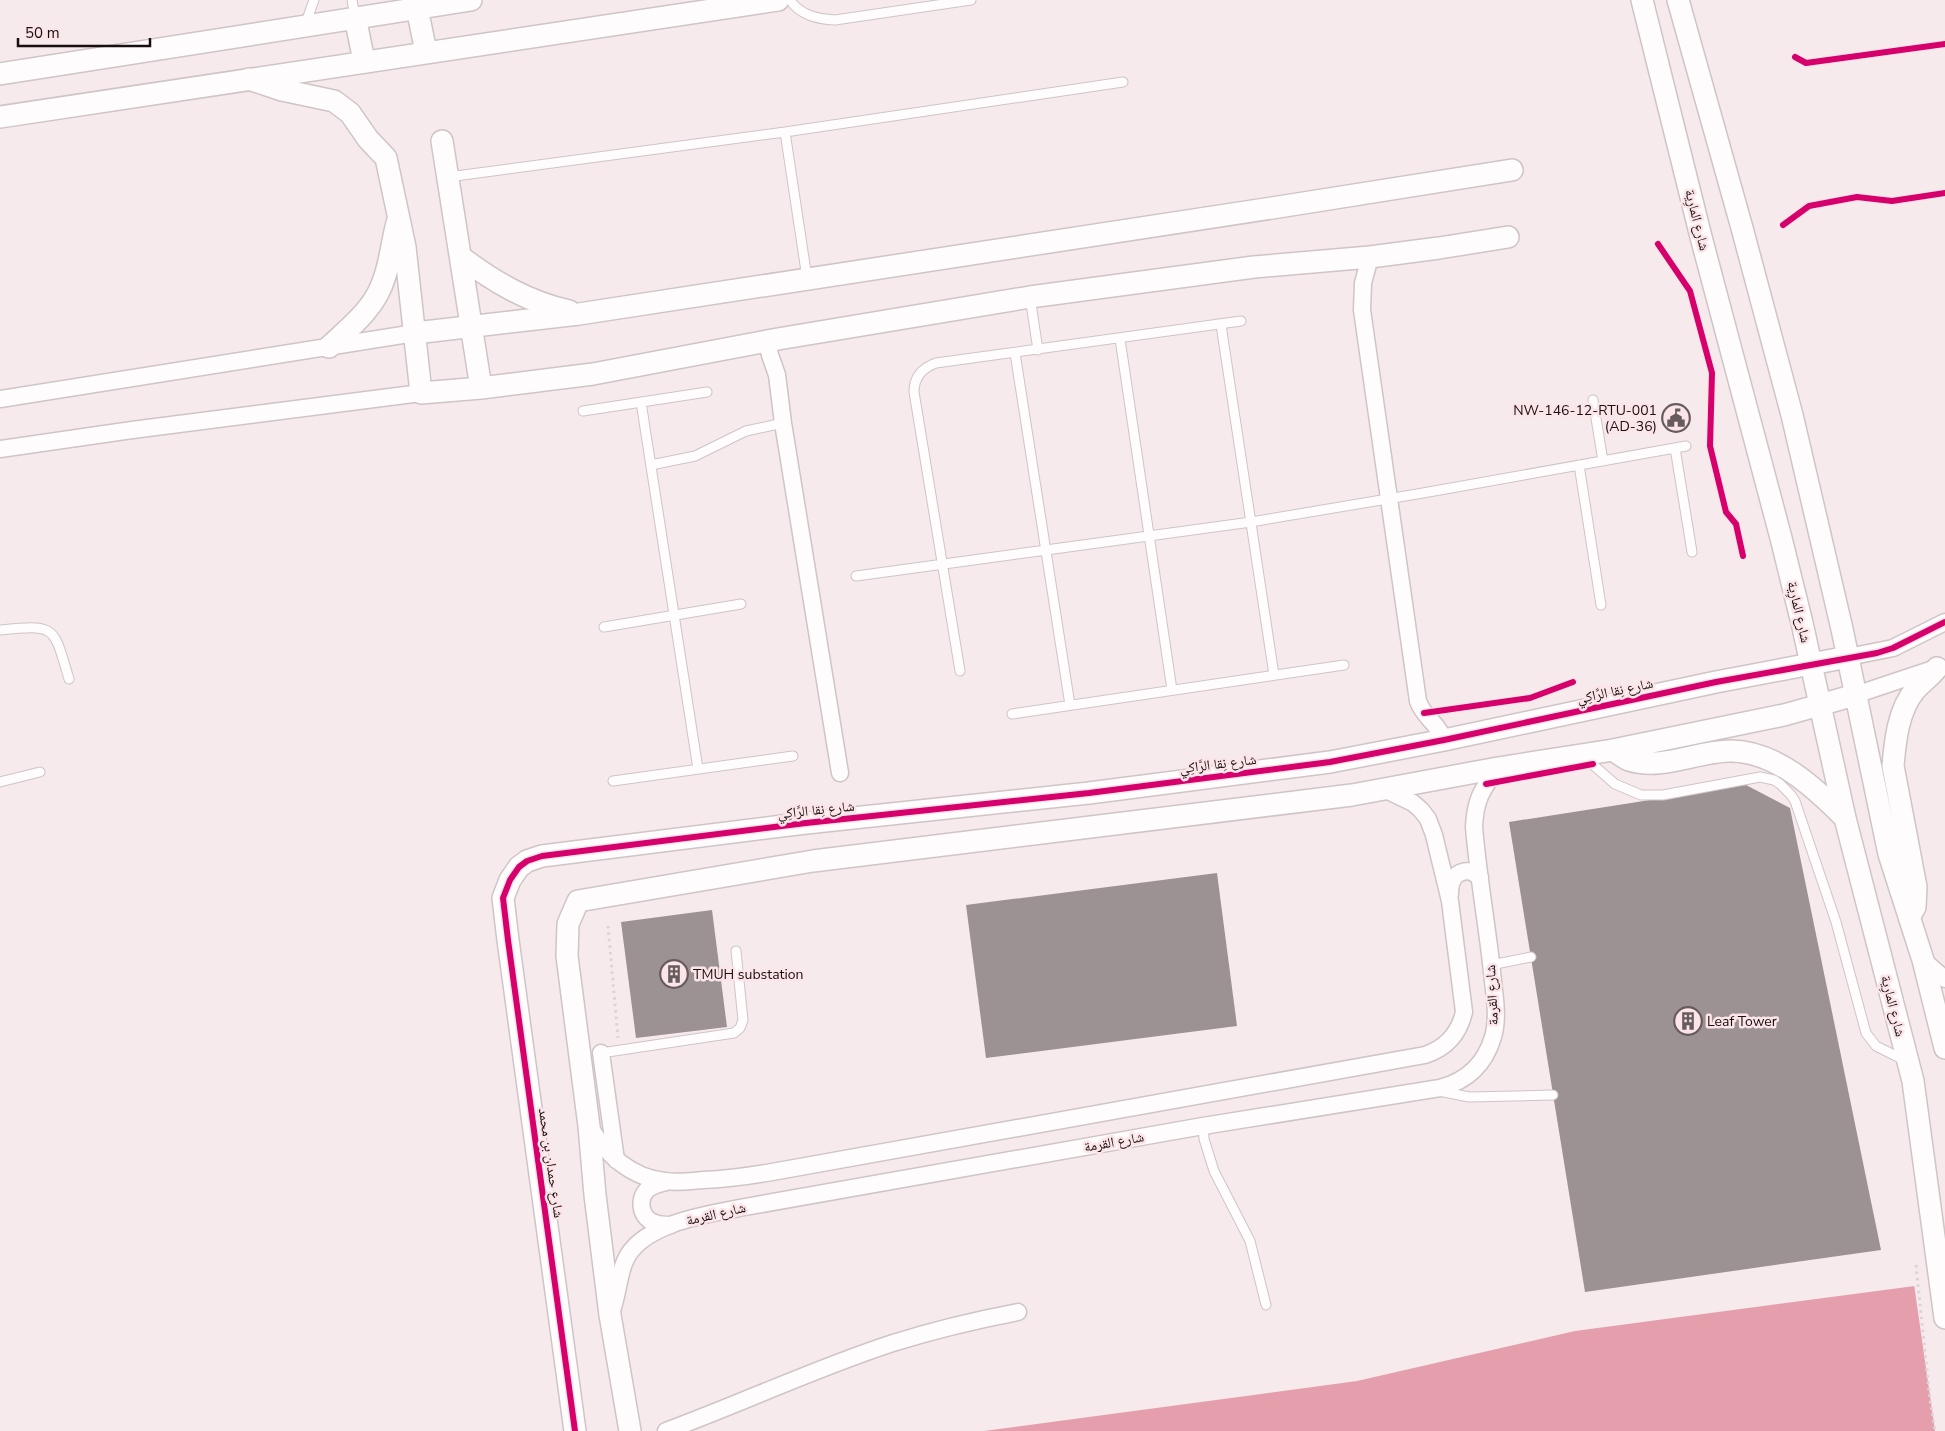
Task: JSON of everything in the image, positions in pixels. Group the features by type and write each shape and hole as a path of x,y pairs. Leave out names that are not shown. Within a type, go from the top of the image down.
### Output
{"street":[{"path":"0,74 305,25 353,8 417,8 472,0"},
{"path":"0,117 778,0"},
{"name":"شارع المارِية","path":"1642,0 1701,237 1781,538 1845,818 1915,1094 1945,1318"},
{"path":"1678,0 1792,415 1848,657 1889,854 1923,960 1945,1048"},
{"path":"353,8 364,61"},
{"path":"417,8 426,52"},
{"path":"249,79 282,90 334,101 344,107 356,120 372,144 386,158 405,247 421,393"},
{"path":"442,141 481,388"},
{"path":"0,400 415,333 579,314 1512,170"},
{"path":"330,347 367,310 378,294 385,277 399,213"},
{"path":"0,449 421,393 481,388 593,374 773,340 1030,297 1254,267 1370,257 1508,237"},
{"path":"460,257 497,283 516,293 544,304 579,314"},
{"path":"1370,257 1363,283 1362,310 1418,701 1424,713 1438,728 1444,740"},
{"path":"773,340 770,355 777,375 783,423 840,773"},
{"name":"شارع نِقا الرَّاكِي","path":"504,898 510,880 519,867 527,861 542,856 806,823 1089,793 1330,762 1444,740 1716,682 1893,648 1945,622"},
{"path":"630,1431 612,1325 567,956 568,924 578,902 812,861 1386,790 1498,768 1613,750 1784,715 1855,695 1941,665"},
{"path":"1909,918 1915,907 1916,887 1893,766 1894,754 1900,723 1910,698 1914,691 1941,665"},
{"path":"1613,750 1629,760 1654,762 1722,751 1747,752 1782,766 1800,777 1819,792 1845,818"},
{"name":"شارع القرمة","path":"612,1325 625,1261 631,1250 649,1235 674,1225 745,1207 1203,1126 1451,1085 1470,1074 1490,1047 1495,1022 1491,965 1475,832 1475,812 1478,797 1498,768"},
{"name":"شارع القرمة","path":"589,1126 598,1140 616,1160 634,1172 666,1182 719,1179 763,1173 1434,1052 1451,1040 1462,1022 1464,1012 1450,901 1440,852 1428,819 1412,803 1386,790"},
{"name":"شارع القرمة","path":"1450,901 1452,881 1459,873 1470,871 1480,878"},
{"name":"شارع حمدان بن محمد","path":"504,898 508,940 575,1431"},
{"path":"1923,960 1945,979"},
{"path":"601,1053 616,1160"},
{"path":"666,1182 649,1188 641,1204 645,1216 649,1220 660,1224 674,1225"},
{"path":"666,1431 853,1357 894,1343 976,1320 1018,1312"}],"lane":[{"path":"305,25 314,0"},
{"path":"790,0 794,6 808,15 824,20 971,0"},
{"path":"448,177 507,171 785,132 1123,82"},
{"path":"785,132 807,278"},
{"path":"1030,297 1038,350"},
{"path":"960,671 914,392 916,380 923,369 936,364 1241,321"},
{"path":"1222,325 1274,675"},
{"path":"1120,339 1172,690"},
{"path":"1015,353 1070,706"},
{"path":"583,411 707,392"},
{"path":"1593,400 1602,461"},
{"path":"641,402 698,769"},
{"path":"651,464 695,456 746,431 783,423"},
{"path":"856,576 1251,522 1686,446"},
{"path":"1675,448 1692,552"},
{"path":"1578,465 1601,605"},
{"path":"604,627 741,604"},
{"path":"0,630 37,627 50,631 58,642 69,679"},
{"path":"1012,714 1344,664"},
{"path":"1582,755 1615,784 1641,795 1663,795 1754,778 1774,780 1786,789 1795,801 1836,922 1866,1032 1876,1046 1907,1061"},
{"path":"613,781 794,756"},
{"path":"0,782 40,772"},
{"path":"601,1053 734,1033 740,1028 743,1020 736,951"},
{"path":"1491,965 1531,957"},
{"path":"1429,1089 1469,1097 1553,1095"},
{"path":"1203,1126 1204,1140 1214,1171 1250,1241 1266,1305"}],"path":[{"path":"608,926 619,1051"},
{"path":"1916,1255 1930,1400 1935,1431"}],"shaded area":[{"path":"1945,1282 1945,1431 984,1431 1357,1381 1575,1331"}],"pier":[{"path":"1945,1280 1945,1431 1935,1431 1914,1284"}],"building":[{"name":"Leaf Tower","path":"1746,785 1790,808 1881,1250 1585,1292 1509,822"},
{"path":"1217,873 1237,1026 986,1058 966,905"},
{"name":"TMUH substation","path":"712,910 727,1027 636,1038 621,922"}],"cycle path":[{"path":"1795,57 1806,63 1945,44"},
{"path":"1783,225 1809,206 1857,197 1892,201 1945,193"},
{"path":"1658,244 1690,291 1712,373 1710,446 1726,512 1736,524 1743,556"},
{"path":"575,1431 503,898 510,880 519,867 527,861 542,856 806,823 1089,793 1330,762 1444,740 1716,682 1877,653 1893,648 1945,622"},
{"path":"1424,713 1530,698 1573,682"},
{"path":"1486,784 1593,764"}],"place":[{"name":"NW-146-12-RTU-001 (AD-36)","path":"1676,418"},
{"name":"TMUH substation","path":"674,974"},
{"name":"Leaf Tower","path":"1688,1021"}]}
